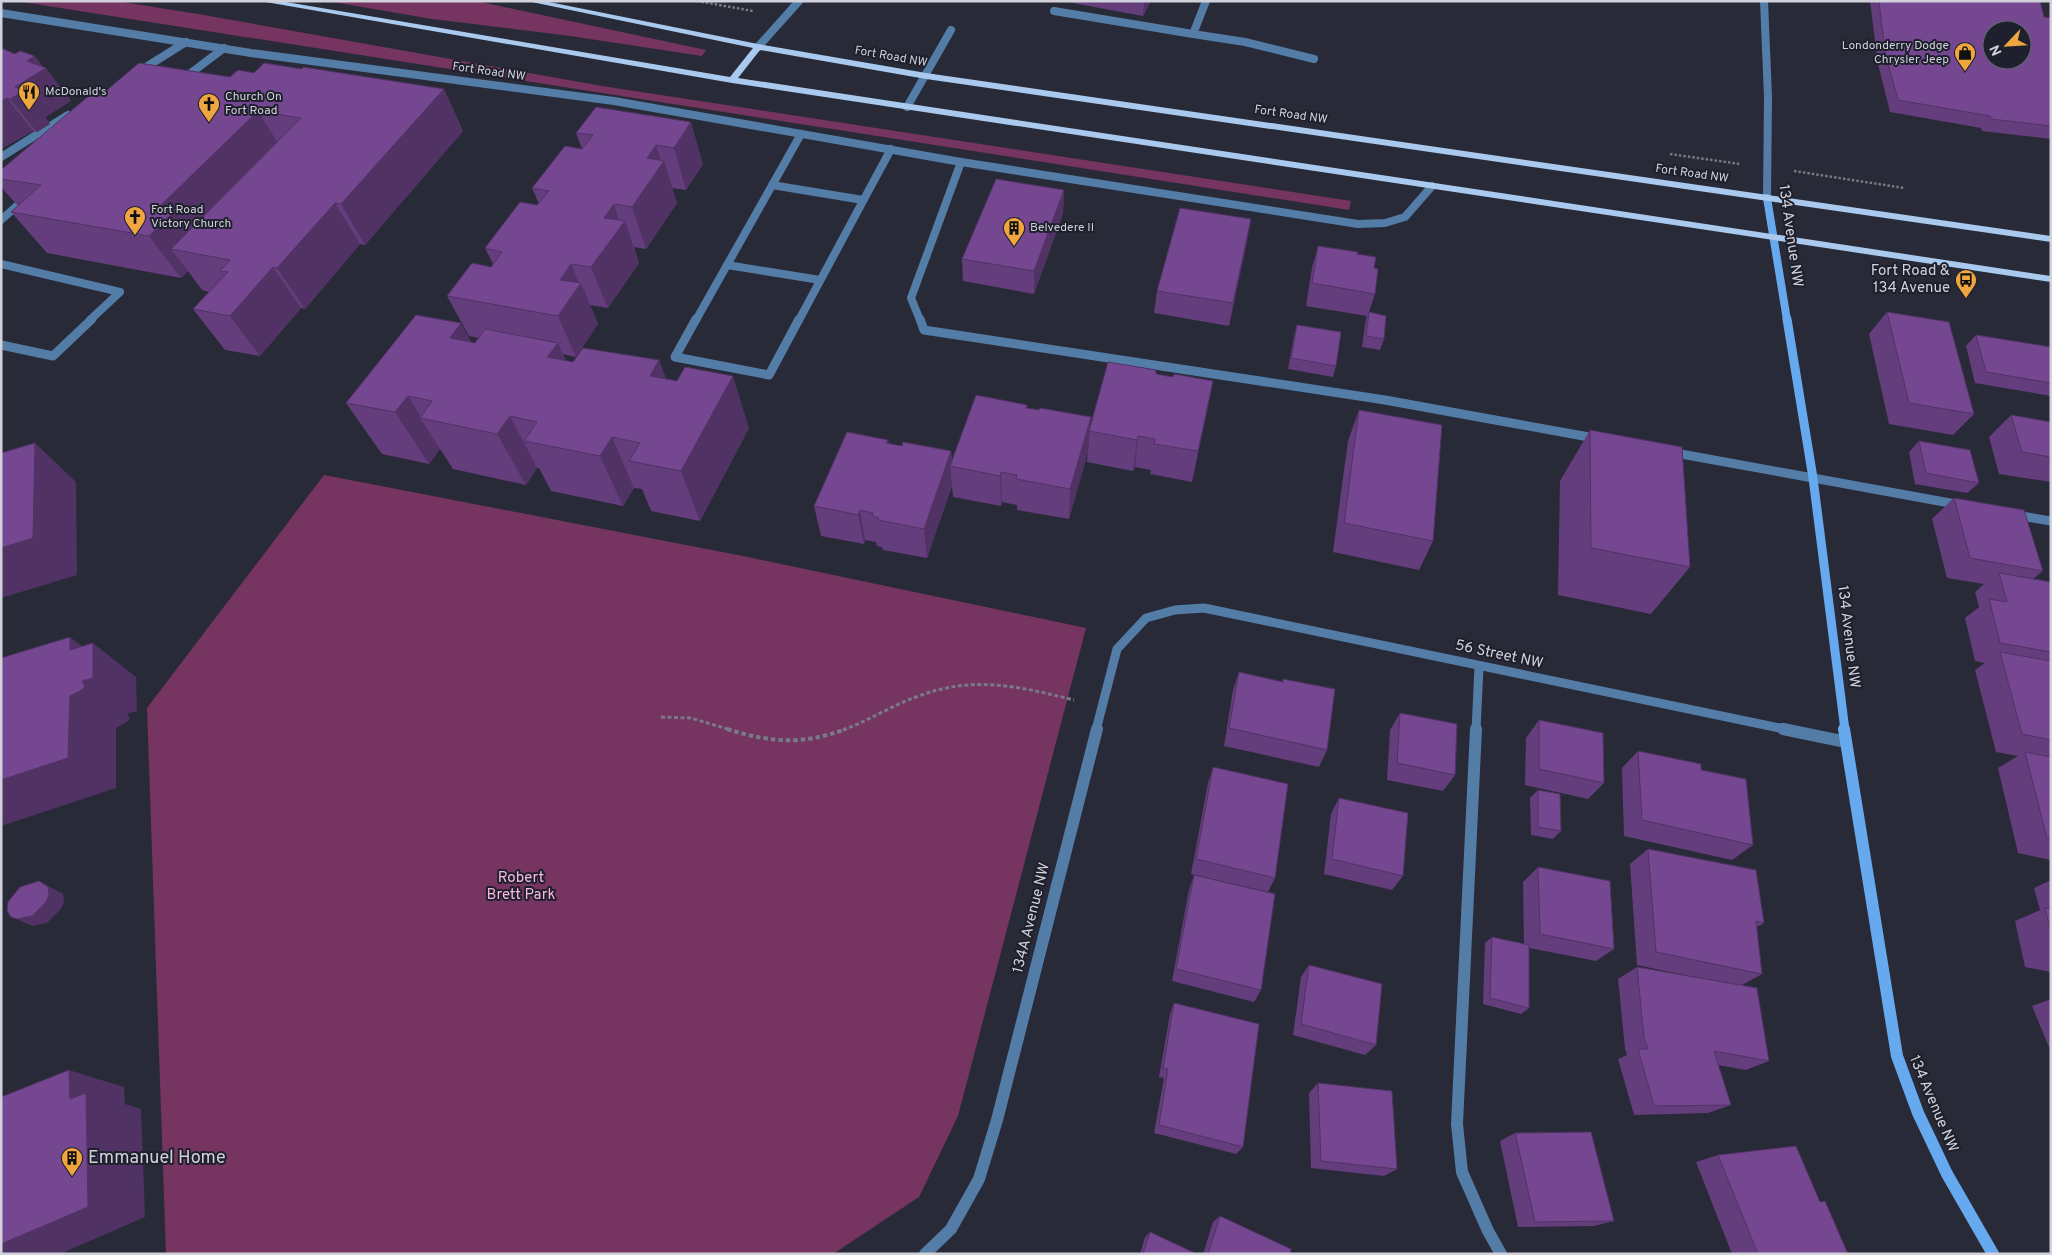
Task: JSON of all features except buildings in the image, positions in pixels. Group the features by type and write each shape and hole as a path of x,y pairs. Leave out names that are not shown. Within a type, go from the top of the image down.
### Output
{"main road":[{"path":"264,1 732,80 2051,279"},
{"name":"Fort Road NW","path":"531,1 758,47 926,76 2051,239"},
{"path":"732,80 758,47"}],"street":[{"path":"758,47 799,1"},
{"path":"1193,34 1206,1"},
{"name":"134 Avenue NW","path":"1764,1 1768,97 1767,198 1812,478 1846,742 1897,1056 1918,1113 1947,1174 1993,1254"},
{"path":"1054,11 1245,42 1314,60"},
{"name":"Fort Road NW","path":"1,13 224,48 614,101 961,162 1358,224 1385,223 1405,217 1432,186"},
{"path":"907,107 951,30"},
{"path":"127,79 186,42"},
{"path":"174,86 224,48"},
{"path":"1,157 77,110"},
{"path":"801,134 675,357 769,375 891,149"},
{"path":"961,162 911,298 924,330 1385,400 1608,441"},
{"path":"772,185 863,200"},
{"path":"1,220 36,189"},
{"path":"1,264 120,292 53,356 1,345"},
{"path":"728,265 820,280"},
{"path":"1657,450 1974,508"},
{"path":"2003,513 2051,521"},
{"name":"56 Street NW","path":"1146,618 1175,610 1204,608 1479,667 1846,742"},
{"name":"134A Avenue NW","path":"925,1254 951,1229 979,1179 994,1128 1117,649 1146,618"},
{"path":"1479,667 1457,1124 1462,1172 1488,1231 1501,1254"}],"path":[{"path":"697,1 760,12"},
{"path":"661,717 690,718 732,732 780,742 802,741 830,736 915,697 940,689 975,683 1012,685 1102,706"}],"green space":[{"path":"16,1 116,1 602,86 1351,201 1349,210"},
{"path":"327,1 476,1 706,50 702,56 570,36 432,19"},
{"name":"Robert Brett Park","path":"324,475 743,556 1086,628 958,1116 919,1197 833,1254 166,1254 147,708"}],"place":[{"name":"Londonderry Dodge Chrysler Jeep","path":"1965,72"},
{"name":"McDonald's","path":"29,111"},
{"name":"Church On Fort Road","path":"209,123"},
{"name":"Fort Road Victory Church","path":"135,236"},
{"name":"Belvedere II","path":"1014,247"},
{"name":"Fort Road & 134 Avenue","path":"1966,299"},
{"name":"Emmanuel Home","path":"72,1177"}]}
